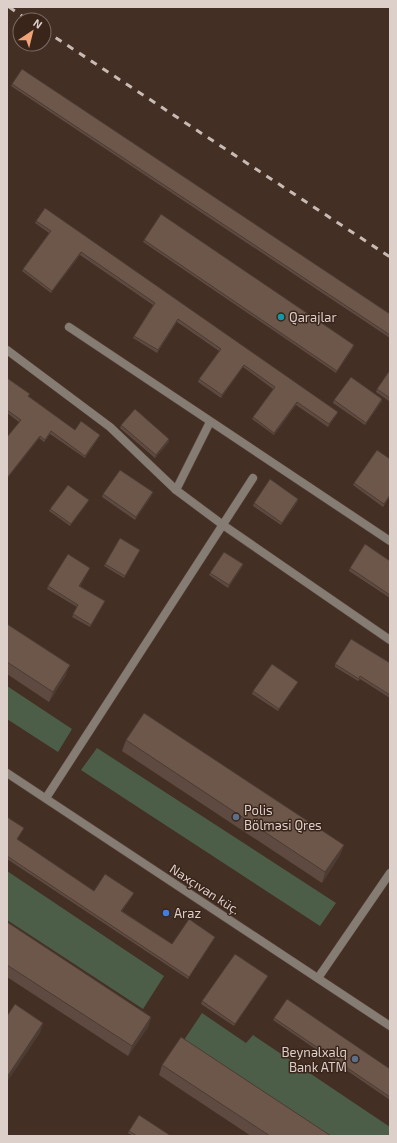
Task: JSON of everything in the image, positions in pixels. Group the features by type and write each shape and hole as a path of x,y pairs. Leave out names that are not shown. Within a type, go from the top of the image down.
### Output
{"street":[{"path":"69,327 390,541"},
{"path":"7,350 110,427 176,490 223,525 390,640"},
{"path":"176,490 210,422"},
{"path":"46,798 253,478"},
{"name":"Naxçıvan küç.","path":"7,773 390,1026"},
{"path":"318,978 390,873"}],"green space":[{"path":"7,686 72,729 58,752 7,719"},
{"path":"97,748 336,903 320,926 81,770"},
{"path":"7,871 164,976 143,1009 7,920"},
{"path":"202,1013 246,1043 253,1035 390,1127 390,1136 329,1136 184,1040"}],"building":[{"path":"22,69 390,314 390,335 12,84"},
{"path":"45,208 338,412 329,424 297,402 274,433 253,417 275,387 244,365 222,395 199,379 221,349 178,319 158,350 134,336 155,303 81,252 52,291 23,269 51,231 36,221"},
{"name":"Qarajlar","path":"161,214 354,345 337,371 144,240"},
{"path":"390,370 390,398 377,389"},
{"path":"351,377 382,399 366,423 334,400"},
{"path":"7,378 30,394 28,396 75,430 81,421 100,435 85,456 51,431 45,440 40,436 7,478 7,437 21,420 7,410"},
{"path":"135,409 169,439 156,455 121,425"},
{"path":"377,450 390,459 390,495 384,504 354,483"},
{"path":"120,470 153,492 136,517 103,494"},
{"path":"270,479 298,499 282,523 254,503"},
{"path":"68,485 89,500 71,524 50,509"},
{"path":"120,538 140,550 125,576 105,564"},
{"path":"365,544 390,561 390,595 350,568"},
{"path":"224,552 243,564 229,585 210,573"},
{"path":"68,554 90,568 79,586 105,601 91,625 73,614 78,605 48,586"},
{"path":"7,624 70,665 53,692 7,662"},
{"path":"351,639 390,663 390,695 360,676 359,679 335,664"},
{"path":"272,664 298,682 279,709 253,691"},
{"path":"144,713 344,845 325,872 126,740"},
{"path":"7,817 24,828 17,839 94,891 105,874 134,893 121,911 172,944 189,919 215,937 189,977 7,856"},
{"path":"7,922 151,1017 132,1046 7,965"},
{"path":"235,954 268,976 235,1024 202,1001"},
{"path":"287,999 390,1069 390,1097 274,1018"},
{"path":"15,1004 43,1023 7,1077 7,1016"},
{"path":"181,1037 331,1136 270,1136 162,1065"},
{"path":"139,1115 171,1136 137,1136 129,1131"}],"railway":[{"path":"9,7 16,12"},
{"path":"52,35 390,257"}],"place":[{"name":"Qarajlar","path":"281,317"},
{"name":"Polis Bölməsi Qres","path":"236,817"},
{"name":"Araz","path":"166,913"},
{"name":"Beynəlxalq Bank ATM","path":"355,1059"}]}
